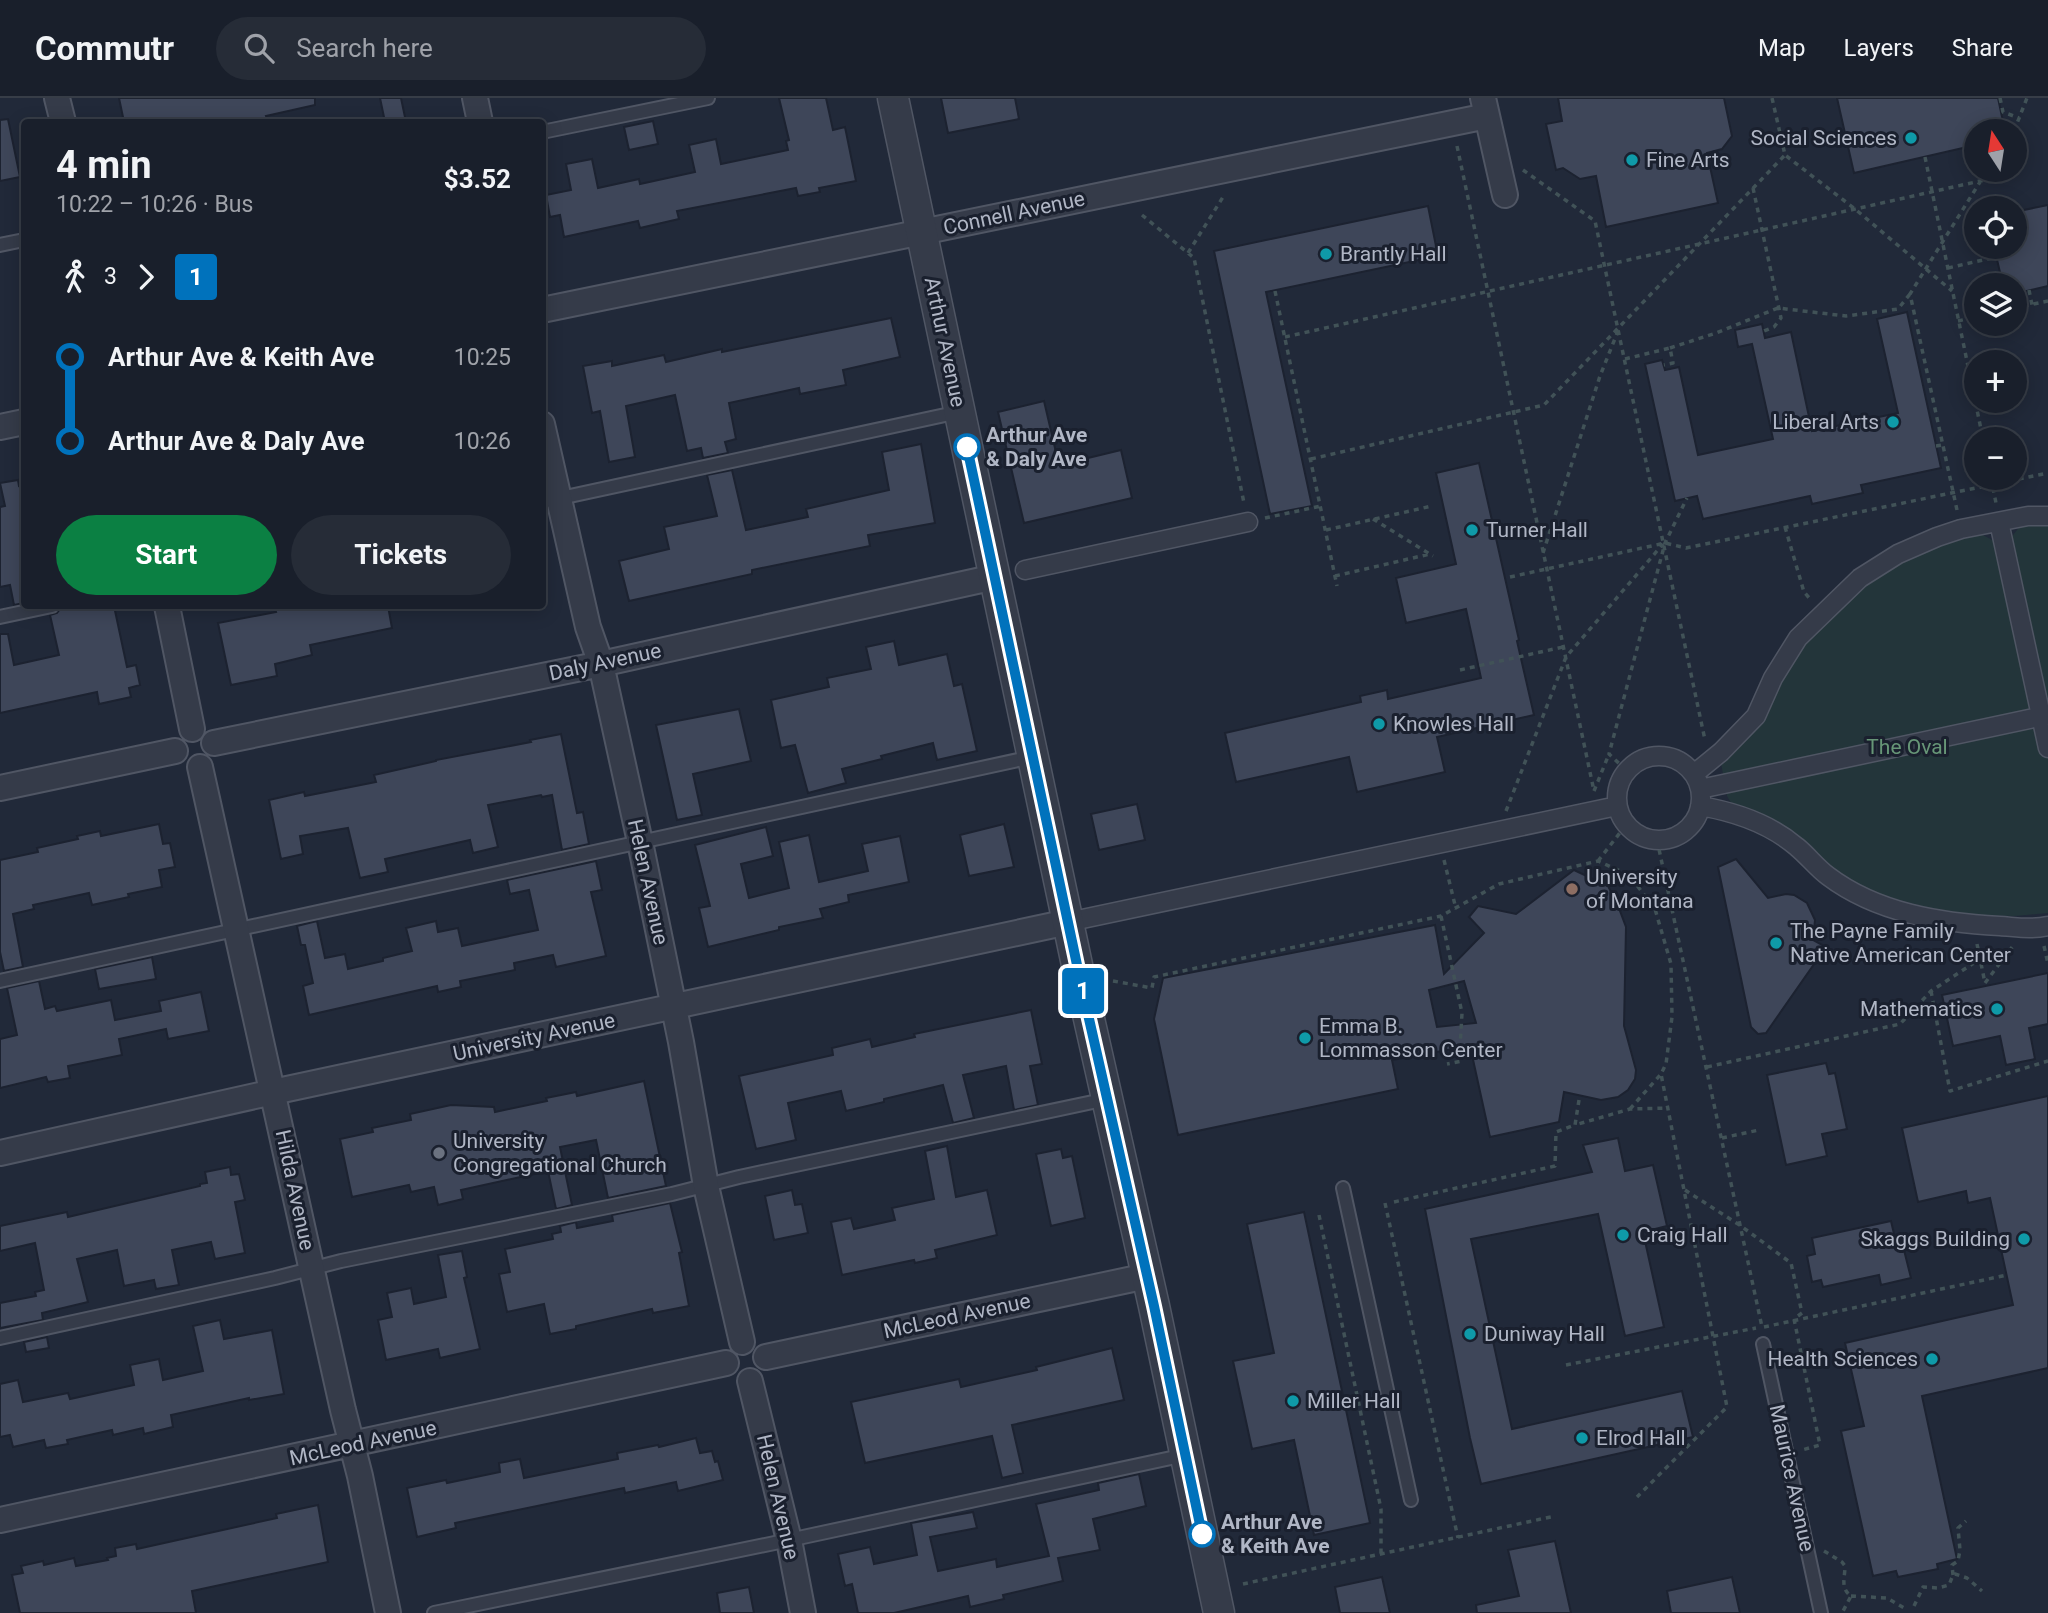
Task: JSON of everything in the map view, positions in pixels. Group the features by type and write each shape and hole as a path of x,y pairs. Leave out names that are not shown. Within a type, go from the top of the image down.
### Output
{"street":[{"path":"57,98 62,119"},
{"path":"475,98 479,119"},
{"name":"Arthur Avenue","path":"893,98 1068,922 1219,1613"},
{"path":"1485,107 1505,195"},
{"name":"Connell Avenue","path":"546,309 921,232 1485,107"},
{"path":"0,428 21,423"},
{"name":"Helen Avenue","path":"546,458 551,501 601,664 674,1008 706,1186 742,1342"},
{"path":"2048,516 2028,516 1961,529 1898,554 1860,578 1798,638 1773,678 1756,716 1721,752 1698,790 1696,817 1689,828 1679,836 1657,840 1640,836 1622,820 1616,795 1619,781 1626,770 1636,762 1648,757 1674,758 1685,765 1698,790 1730,811 1764,824 1796,845 1829,876 1871,901 1904,912 1973,925 2027,928 2048,926"},
{"path":"1025,570 1248,522"},
{"path":"1999,522 2045,716 2048,748"},
{"name":"Daly Avenue","path":"214,743 601,664 995,577"},
{"path":"168,609 191,729"},
{"path":"1698,790 2045,716"},
{"path":"191,729 207,732 214,743 213,756 200,767 186,766 180,762 175,751 178,737 191,729"},
{"path":"0,788 175,751"},
{"name":"Hilda Avenue","path":"200,767 360,1476 388,1613"},
{"path":"1068,922 1617,806"},
{"name":"University Avenue","path":"0,1153 1068,922"},
{"name":"McLeod Avenue","path":"766,1357 1147,1276"},
{"path":"742,1342 759,1345 766,1357 764,1371 750,1381 737,1379 728,1370 726,1363 729,1351 742,1342"},
{"name":"McLeod Avenue","path":"0,1520 726,1363"},
{"name":"Helen Avenue","path":"750,1381 789,1540 803,1613"}],"lane":[{"path":"546,131 708,98"},
{"path":"0,245 21,241"},
{"path":"551,501 960,412"},
{"path":"0,617 38,609"},
{"path":"0,981 1033,757"},
{"path":"0,1338 341,1261 672,1195 753,1174 1107,1099"},
{"path":"1343,1188 1411,1500"},
{"name":"Maurice Avenue","path":"1763,1344 1821,1613"},
{"path":"434,1613 1185,1455"}],"path":[{"path":"1772,98 1784,155 1855,209 1953,292"},
{"path":"2000,98 2003,112 2019,118 2027,98"},
{"path":"1457,146 1598,810"},
{"path":"1496,151 1595,221 1707,748 1698,790"},
{"path":"1311,458 1545,405 1784,155"},
{"path":"1925,157 1980,427"},
{"path":"1285,337 1976,182"},
{"path":"1625,359 1717,333 1778,308 1846,316 1898,312 1979,182"},
{"path":"1753,188 1781,318 1774,327 1764,331"},
{"path":"1188,253 1223,197"},
{"path":"1142,215 1194,258 1248,522 1321,506"},
{"path":"1948,268 1987,259"},
{"path":"1275,290 1338,586"},
{"path":"2029,290 2032,304"},
{"path":"1910,293 1961,529"},
{"path":"2027,305 2048,301"},
{"path":"1958,320 1964,319"},
{"path":"1543,553 1600,376 1619,329"},
{"path":"1664,365 1673,363 1670,348"},
{"path":"1936,446 1943,445"},
{"path":"2027,478 2048,473"},
{"path":"1510,578 1665,543 1686,548 1964,489"},
{"path":"1994,490 1999,522"},
{"path":"1594,792 1609,754 1665,543 1686,498"},
{"path":"1326,530 1432,506"},
{"path":"1335,576 1432,555 1373,519"},
{"path":"1785,527 1804,592 1823,613"},
{"path":"1499,831 1566,657 1665,543"},
{"path":"1460,670 1563,646"},
{"path":"1609,754 1626,770"},
{"path":"1598,861 1626,825"},
{"path":"1657,840 1762,1327"},
{"path":"1440,844 1456,909"},
{"path":"1113,981 1152,988 1154,976 1441,916 1499,884 1598,861 1629,874 1655,909 1671,964 1672,1017 1666,1064 1661,1074 1630,1109"},
{"path":"1441,916 1462,1013 1462,1060 1447,1064"},
{"path":"1973,925 1985,983 2027,928"},
{"path":"1707,1068 1900,1024 1931,992 1980,959"},
{"path":"1931,992 1950,1091 2048,1061"},
{"path":"1637,1497 1727,1407 1661,1074"},
{"path":"1575,1125 1579,1100"},
{"path":"1394,1202 1555,1166 1556,1132 1630,1109 1669,1108"},
{"path":"1722,1138 1759,1130"},
{"path":"1685,1190 1741,1226 1791,1263 1802,1312 1794,1320"},
{"path":"1385,1203 1458,1538"},
{"path":"1319,1215 1381,1509 1381,1555"},
{"path":"1566,1365 1714,1337 2007,1275"},
{"path":"1786,1454 1820,1446 1794,1320"},
{"path":"1243,1584 1555,1516"},
{"path":"1914,1606 1923,1587 1944,1587 1949,1584 1953,1575 1952,1565 1958,1561 1960,1550 1958,1528 1966,1521"},
{"path":"1821,1549 1845,1566 1844,1588 1852,1596 1883,1597 1904,1608"},
{"path":"1953,1575 1968,1578 1982,1591"},
{"path":"1842,1613 1852,1596"}],"green space":[{"name":"The Oval","path":"2048,523 2048,913 2015,916 1971,915 1940,911 1874,893 1844,877 1817,857 1791,831 1768,817 1731,803 1727,796 1721,763 1783,676 1802,643 1866,584 1902,561 1965,536 1979,533 1996,542 2010,539 2021,525"}],"building":[{"path":"119,98 315,98 315,105 266,116 267,119 123,119"},
{"path":"380,98 401,98 405,119 384,119"},
{"path":"779,98 826,98 833,130 845,127 856,181 819,188 820,192 798,196 796,188 677,211 679,219 640,228 638,221 564,237 560,215 550,217 546,195 571,190 566,164 592,159 598,188 639,179 640,184 695,172 689,145 716,139 721,164 788,150 786,141 789,140"},
{"path":"941,98 1015,98 1019,119 948,133"},
{"name":"Fine Arts","path":"1558,98 1724,98 1732,136 1722,149 1707,153 1718,203 1606,227 1596,176 1580,179 1563,168 1556,170 1546,124 1562,121"},
{"name":"Social Sciences","path":"1837,98 1998,98 2002,119 1964,119 1964,148 1854,173"},
{"path":"8,119 20,177 0,181 0,120"},
{"path":"653,121 658,144 629,150 624,127"},
{"path":"2048,205 2048,286 2027,291 2027,273 2000,273 1997,259 2027,259 2027,209"},
{"path":"1428,206 1438,256 1266,292 1312,506 1270,514 1214,251"},
{"name":"Liberal Arts","path":"1907,312 1941,468 1861,485 1863,493 1812,504 1810,496 1703,519 1697,496 1675,501 1645,364 1662,360 1665,370 1679,367 1698,455 1773,439 1752,344 1738,347 1735,330 1762,324 1765,338 1791,332 1812,431 1898,413 1877,319"},
{"path":"891,318 900,357 843,370 846,385 800,394 799,388 729,403 736,439 725,442 728,453 703,458 701,448 687,451 675,395 626,406 635,457 609,462 600,411 592,413 583,366 612,361 612,366 664,355 666,362"},
{"path":"1044,401 1059,465 1121,450 1132,498 1024,523 998,412"},
{"path":"921,444 935,523 868,535 870,546 752,570 752,574 629,601 619,561 669,549 664,527 717,516 707,475 732,470 746,530 808,517 806,509 889,490 882,452"},
{"name":"Knowles Hall","path":"1479,463 1534,715 1437,737 1445,772 1357,792 1349,757 1236,782 1225,733 1361,702 1360,696 1387,690 1388,699 1481,678 1466,609 1406,623 1396,578 1456,564 1436,473"},
{"path":"18,480 21,486 21,604 14,605 10,585 0,587 0,507 5,506 0,483"},
{"path":"60,609 115,609 127,667 136,665 140,685 129,688 131,697 99,704 97,692 0,713 0,634 8,634 14,665 59,655 50,615"},
{"path":"275,609 389,609 392,628 310,645 312,655 275,664 277,676 231,685 218,623 276,612"},
{"path":"894,641 899,665 947,654 954,686 962,684 977,751 937,760 933,743 842,769 846,783 808,793 795,745 781,748 771,700 829,687 827,678 871,669 866,647"},
{"path":"739,709 751,761 693,774 702,815 677,820 656,725"},
{"path":"561,734 577,813 583,812 589,844 562,850 552,795 541,795 488,805 498,847 473,853 470,840 385,859 388,872 360,878 348,828 300,836 303,854 281,859 269,800 376,782 374,775"},
{"path":"1137,804 1145,840 1099,850 1091,814"},
{"path":"159,824 163,844 170,843 175,867 159,870 162,887 92,905 89,893 33,905 34,909 13,914 23,967 4,971 0,952 0,860 38,852 37,848 78,839 77,836 100,831 101,836"},
{"path":"1004,824 1014,867 969,876 960,835"},
{"path":"766,827 773,856 741,864 749,898 789,888 779,842 809,835 819,882 868,871 862,844 900,836 909,882 848,895 849,902 820,909 823,918 708,947 699,908 710,906 695,845"},
{"name":"The Payne Family Native American Center","path":"1736,859 1768,898 1794,895 1807,903 1815,920 1813,940 1826,947 1766,1033 1758,1034 1751,1027 1718,867"},
{"path":"596,861 602,890 591,892 606,956 556,967 553,955 514,963 515,970 460,981 461,987 438,992 437,986 309,1015 303,986 313,983 305,945 301,945 297,926 317,921 325,958 345,954 348,969 412,951 406,928 436,921 438,932 458,928 462,946 538,930 529,890 510,894 507,880"},
{"path":"1574,870 1608,886 1626,927 1624,1026 1636,1070 1635,1079 1628,1090 1618,1097 1601,1100 1564,1092 1559,1122 1490,1137 1470,1046 1392,1060 1398,1089 1178,1135 1154,1019 1163,978 1435,925 1444,974 1484,933 1469,917 1478,906 1516,914","holes":["1464,981 1476,1023 1437,1027 1429,990"]},
{"path":"152,957 156,979 99,989 95,969"},
{"name":"Mathematics","path":"2048,973 2048,1024 2029,1028 2035,1059 2006,1065 2000,1036 1953,1046 1942,995"},
{"path":"39,981 45,1009 55,1006 57,1011 111,1000 115,1020 161,1011 159,1001 201,992 209,1031 168,1039 166,1029 119,1039 122,1055 68,1066 70,1078 48,1082 46,1077 0,1088 0,1039 17,1035 7,988"},
{"path":"1031,1010 1042,1064 1030,1066 1038,1105 1014,1110 1006,1066 963,1075 974,1118 953,1123 943,1085 846,1111 841,1091 788,1103 796,1140 756,1149 739,1076 833,1055 832,1048 870,1039 872,1047 915,1037 914,1034"},
{"path":"1826,1063 1829,1074 1835,1073 1847,1129 1822,1134 1827,1156 1786,1165 1767,1075"},
{"path":"644,1081 666,1186 608,1198 596,1140 560,1147 572,1205 556,1209 548,1171 461,1190 463,1199 438,1205 434,1187 411,1192 409,1185 352,1197 340,1139 373,1132 372,1128 411,1120 410,1114 451,1105 494,1107 495,1112 547,1101 546,1098 576,1092 577,1096"},
{"path":"2048,1096 2048,1368 1922,1396 1957,1559 1937,1564 1938,1569 1898,1577 1896,1571 1873,1576 1841,1431 1864,1426 1845,1343 2013,1305 1990,1198 1968,1203 1966,1191 1918,1202 1902,1128"},
{"path":"1618,1138 1625,1171 1653,1165 1667,1226 1643,1232 1664,1327 1625,1336 1598,1214 1471,1239 1512,1429 1682,1391 1693,1437 1481,1484 1425,1209 1592,1172 1583,1145"},
{"path":"947,1146 956,1197 987,1190 997,1235 935,1250 937,1258 842,1275 831,1222 851,1218 854,1229 895,1220 892,1208 934,1199 925,1151"},
{"path":"1061,1149 1063,1158 1072,1156 1085,1218 1051,1226 1036,1154"},
{"path":"230,1167 231,1175 239,1174 245,1200 235,1202 245,1253 215,1259 211,1242 172,1250 179,1285 156,1289 154,1280 124,1286 117,1250 77,1259 88,1302 42,1313 43,1320 0,1328 0,1303 36,1296 35,1292 44,1290 35,1243 0,1251 0,1226 67,1212 68,1217 200,1186 207,1183 205,1172"},
{"path":"792,1190 795,1205 802,1204 808,1233 774,1240 765,1196"},
{"path":"670,1203 682,1252 679,1253 689,1306 653,1313 652,1309 550,1334 544,1304 507,1312 499,1274 510,1272 505,1249 553,1239 552,1234 561,1232 560,1226 576,1222 577,1228 613,1221 612,1215"},
{"name":"Miller Hall","path":"1304,1212 1370,1523 1314,1535 1294,1440 1252,1449 1233,1361 1274,1353 1247,1224"},
{"path":"1891,1221 1898,1251 1904,1250 1911,1278 1881,1285 1879,1275 1823,1287 1821,1280 1812,1282 1807,1256 1815,1254 1812,1238"},
{"path":"462,1251 467,1277 464,1278 480,1349 440,1358 438,1349 386,1360 378,1320 392,1317 387,1293 411,1288 414,1304 446,1297 438,1255"},
{"path":"220,1320 224,1339 272,1330 284,1394 249,1398 171,1415 173,1427 144,1434 143,1428 113,1435 112,1430 67,1440 68,1444 46,1448 44,1440 13,1447 10,1435 0,1437 0,1384 18,1380 23,1402 68,1393 70,1399 134,1385 130,1365 159,1359 163,1380 203,1371 193,1326"},
{"path":"47,1337 49,1348 26,1352 24,1342"},
{"path":"1112,1348 1124,1400 1012,1425 1023,1473 1002,1478 992,1436 865,1463 851,1402 959,1379 961,1387 1037,1370 1036,1367"},
{"path":"696,1438 700,1453 712,1451 723,1480 678,1491 676,1482 625,1493 624,1488 455,1523 456,1528 417,1537 407,1488 500,1472 499,1463 520,1459 524,1478 618,1459 617,1453"},
{"path":"1139,1474 1146,1506 1093,1519 1100,1550 1058,1558 1063,1581 1003,1595 1004,1599 970,1607 968,1596 894,1613 858,1613 852,1584 845,1586 838,1554 870,1547 874,1564 917,1555 911,1523 973,1512 977,1528 930,1537 938,1571 996,1559 997,1567 1049,1556 1036,1504 1099,1490 1098,1483"},
{"path":"318,1505 328,1562 192,1591 196,1613 20,1613 12,1575 23,1573 21,1566 43,1561 44,1565 74,1558 76,1566 108,1560 107,1558 116,1556 115,1548 136,1544 137,1549 277,1518 276,1514"},
{"path":"1555,1541 1571,1613 1477,1613 1476,1605 1519,1596 1508,1550"},
{"path":"1382,1577 1390,1613 1340,1613 1335,1587"},
{"path":"1732,1577 1740,1613 1671,1613 1667,1591"},
{"path":"749,1587 754,1613 720,1613 717,1593"}],"bus line":[{"name":"1","path":"967,447 1202,1534"}],"place":[{"name":"Social Sciences","path":"1911,138"},
{"name":"Fine Arts","path":"1632,160"},
{"name":"Brantly Hall","path":"1326,254"},
{"name":"Liberal Arts","path":"1893,422"},
{"name":"Arthur Ave & Daly Ave","path":"967,447"},
{"name":"Turner Hall","path":"1472,530"},
{"name":"Knowles Hall","path":"1379,724"},
{"name":"University of Montana","path":"1572,889"},
{"name":"The Payne Family Native American Center","path":"1776,943"},
{"name":"Mathematics","path":"1997,1009"},
{"name":"Emma B. Lommasson Center","path":"1305,1038"},
{"name":"University Congregational Church","path":"439,1153"},
{"name":"Craig Hall","path":"1623,1235"},
{"name":"Skaggs Building","path":"2024,1239"},
{"name":"Duniway Hall","path":"1470,1334"},
{"name":"Health Sciences","path":"1932,1359"},
{"name":"Miller Hall","path":"1293,1401"},
{"name":"Elrod Hall","path":"1582,1438"},
{"name":"Arthur Ave & Keith Ave","path":"1202,1534"}]}
